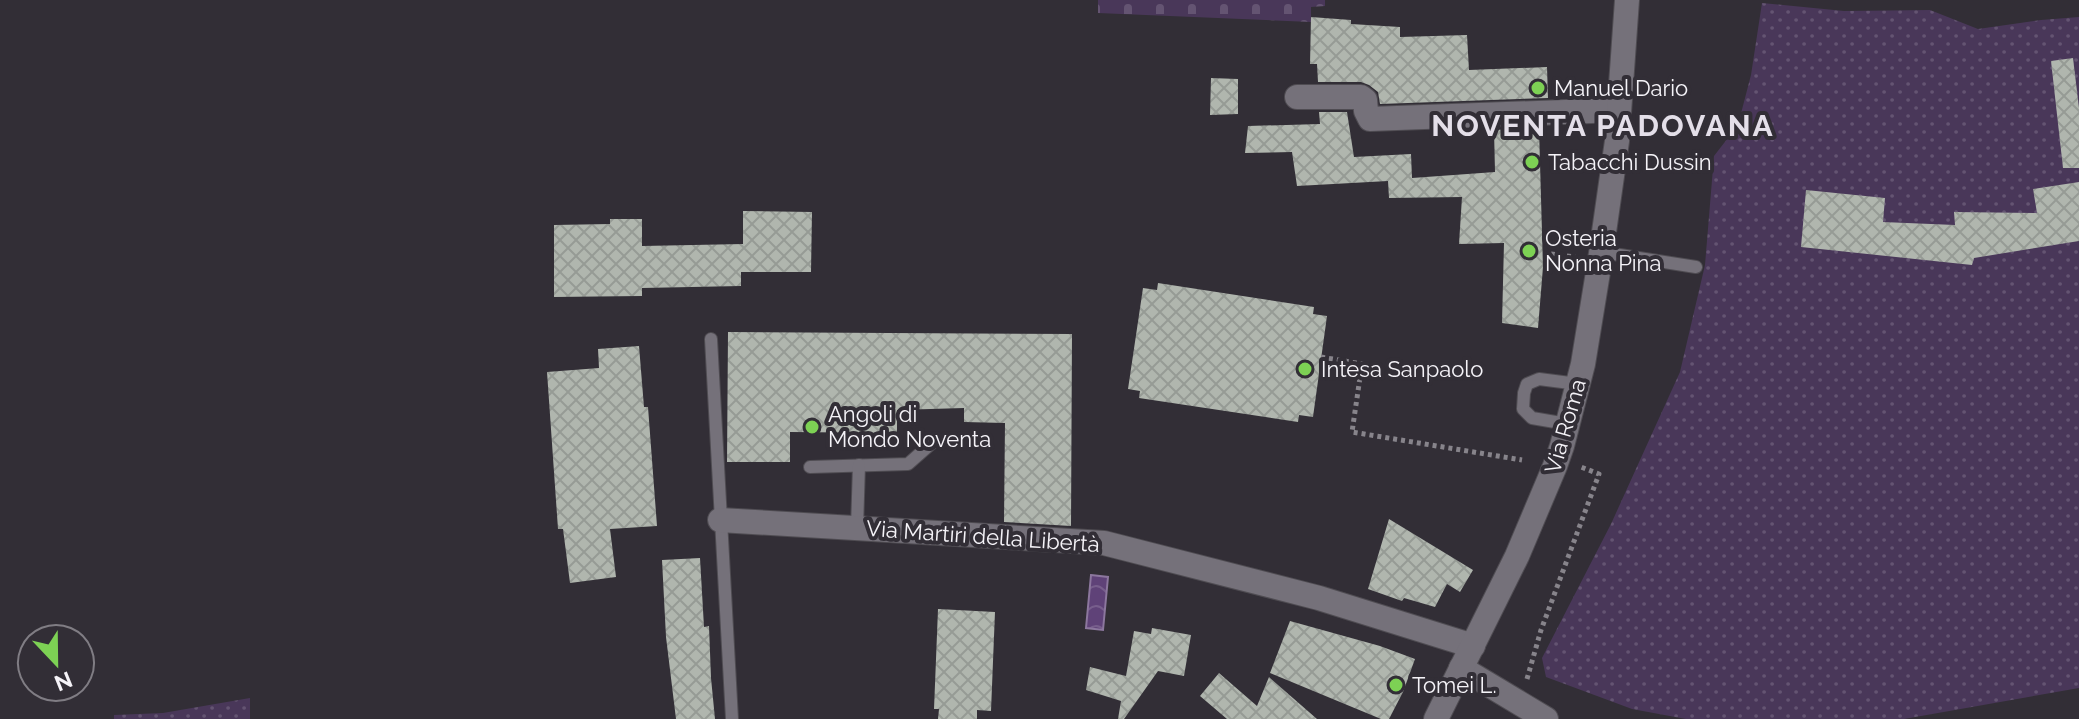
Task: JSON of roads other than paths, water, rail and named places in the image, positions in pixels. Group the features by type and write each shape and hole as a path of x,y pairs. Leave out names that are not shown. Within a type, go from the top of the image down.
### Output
{"street":[{"name":"Via Roma","path":"1436,719 1528,530 1555,466 1578,384 1601,252 1619,110 1627,0"},
{"path":"1297,97 1361,97 1365,100 1370,119 1619,110"},
{"name":"Via Martiri della Libertà","path":"720,520 1104,543 1319,598 1473,646"},
{"path":"1461,668 1546,719"}],"lane":[{"path":"1601,252 1696,267"},
{"path":"711,339 732,719"},
{"path":"1567,424 1532,418 1523,409 1524,393 1527,384 1539,379 1578,384"},
{"path":"810,467 908,464 933,442"},
{"path":"857,528 859,465"}],"water":[{"path":"1091,575 1108,577 1103,630 1086,628"}],"place":[{"name":"Manuel Dario","path":"1538,88"},
{"name":"Tabacchi Dussin","path":"1532,162"},
{"name":"Osteria Nonna Pina","path":"1529,251"},
{"name":"Intesa Sanpaolo","path":"1305,369"},
{"name":"Angoli di Mondo Noventa","path":"812,427"},
{"name":"Tomei L.","path":"1396,685"}],"district":[{"name":"NOVENTA PADOVANA","path":"1603,125"}]}
